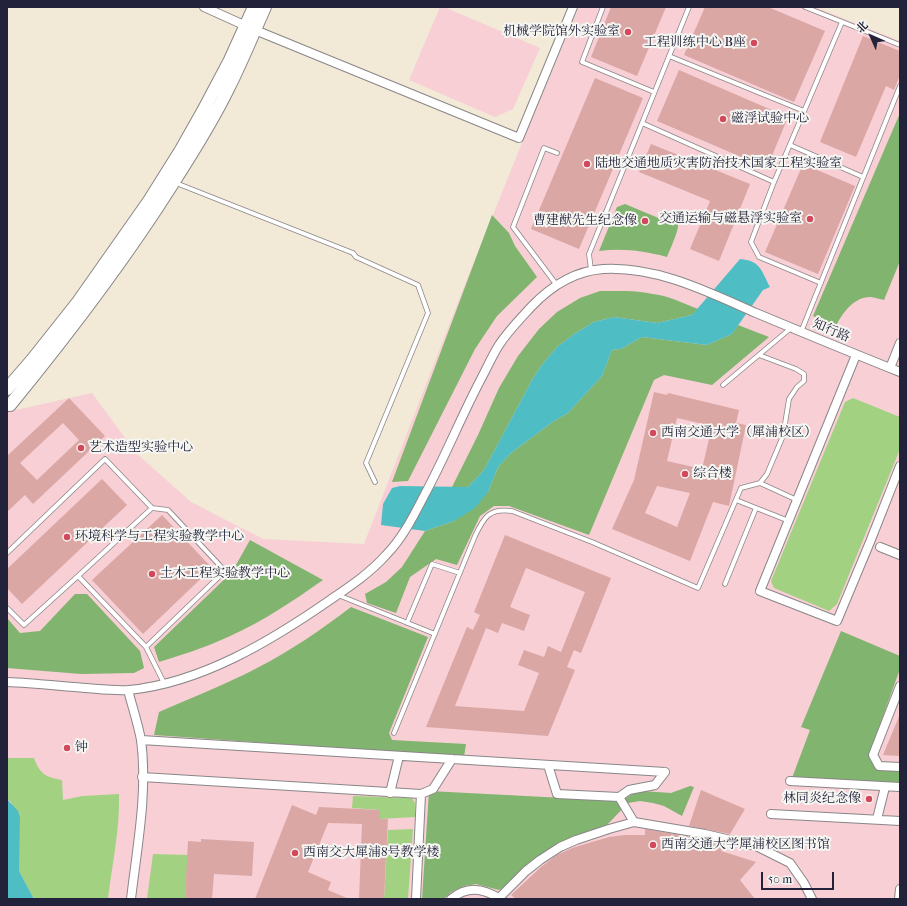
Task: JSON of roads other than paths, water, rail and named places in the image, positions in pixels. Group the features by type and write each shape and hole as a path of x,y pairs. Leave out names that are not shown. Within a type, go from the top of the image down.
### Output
{"street":[{"path":"204,7 250,28 519,138 573,7"},
{"path":"8,405 39,369 101,289 151,217 192,154 228,88 250,28 254,7"},
{"path":"7,389 78,302 149,201 203,112 230,60 265,7"},
{"name":"知行路","path":"7,682 128,690 180,680 221,665 295,625 337,595 386,556 399,539 430,484 498,346 515,324 540,297 556,284 572,276 591,270 615,269 667,276 900,372"},
{"path":"890,368 900,343"},
{"path":"856,355 760,591 837,621 900,466"},
{"path":"880,546 900,555"},
{"path":"900,686 873,755 879,766 900,767"},
{"path":"128,690 140,740 142,777 141,814 131,899"},
{"path":"140,740 665,772 655,786 629,790 619,797 557,794 548,765"},
{"path":"390,793 399,756"},
{"path":"142,777 421,794 433,789 452,759"},
{"path":"790,780 900,788"},
{"path":"877,819 885,786"},
{"path":"416,899 421,794"},
{"path":"619,797 634,822"},
{"path":"771,814 900,821"},
{"path":"451,899 458,893 478,889 492,893 499,898 526,871 560,847 582,838 634,822 704,834 756,846 790,863 804,883 812,899"},
{"path":"899,899 900,889"}],"lane":[{"path":"603,7 582,62 654,92"},
{"path":"591,270 589,254 689,7"},
{"path":"805,7 900,45"},
{"path":"821,283 759,257 751,242 774,182 842,22"},
{"path":"669,56 804,111"},
{"path":"801,332 900,86"},
{"path":"642,123 774,182"},
{"path":"790,145 863,177"},
{"path":"556,284 512,227 544,148 557,153"},
{"path":"174,182 353,253 356,257 418,285 428,313 366,463 375,482"},
{"path":"723,385 791,327"},
{"path":"394,733 482,521 490,514 500,510 512,511 592,542 698,588 741,488 760,483 767,474 783,436 789,399 797,387 804,381 804,374 796,369 758,355"},
{"path":"7,553 105,459 152,508 168,510 225,571 146,647"},
{"path":"760,483 797,500"},
{"path":"736,500 789,521"},
{"path":"7,608 24,625 152,508"},
{"path":"725,584 756,508"},
{"path":"407,623 432,564 460,573"},
{"path":"78,576 146,647 164,684"},
{"path":"337,595 435,634"}],"water":[{"path":"740,259 752,262 760,267 770,287 763,290 732,334 707,345 642,337 621,349 612,350 602,376 568,413 554,421 511,453 498,467 488,492 475,508 454,521 425,531 381,525 383,504 392,488 400,486 468,487 484,470 541,366 557,347 574,334 594,322 614,317 657,323 692,315"},
{"path":"7,799 18,811 20,817 19,871 34,899 7,899"}],"place":[{"name":"机械学院馆外实验室","path":"628,32"},
{"name":"工程训练中心 B座","path":"754,43"},
{"name":"磁浮试验中心","path":"723,119"},
{"name":"陆地交通地质灾害防治技术国家工程实验室","path":"587,164"},
{"name":"交通运输与磁悬浮实验室","path":"810,219"},
{"name":"曹建猷先生纪念像","path":"645,221"},
{"name":"西南交通大学（犀浦校区）","path":"653,433"},
{"name":"艺术造型实验中心","path":"81,448"},
{"name":"综合楼","path":"685,474"},
{"name":"环境科学与工程实验教学中心","path":"67,537"},
{"name":"土木工程实验教学中心","path":"152,574"},
{"name":"钟","path":"67,748"},
{"name":"林同炎纪念像","path":"869,799"},
{"name":"西南交通大学犀浦校区图书馆","path":"653,845"},
{"name":"西南交大犀浦8号教学楼","path":"295,853"}]}
